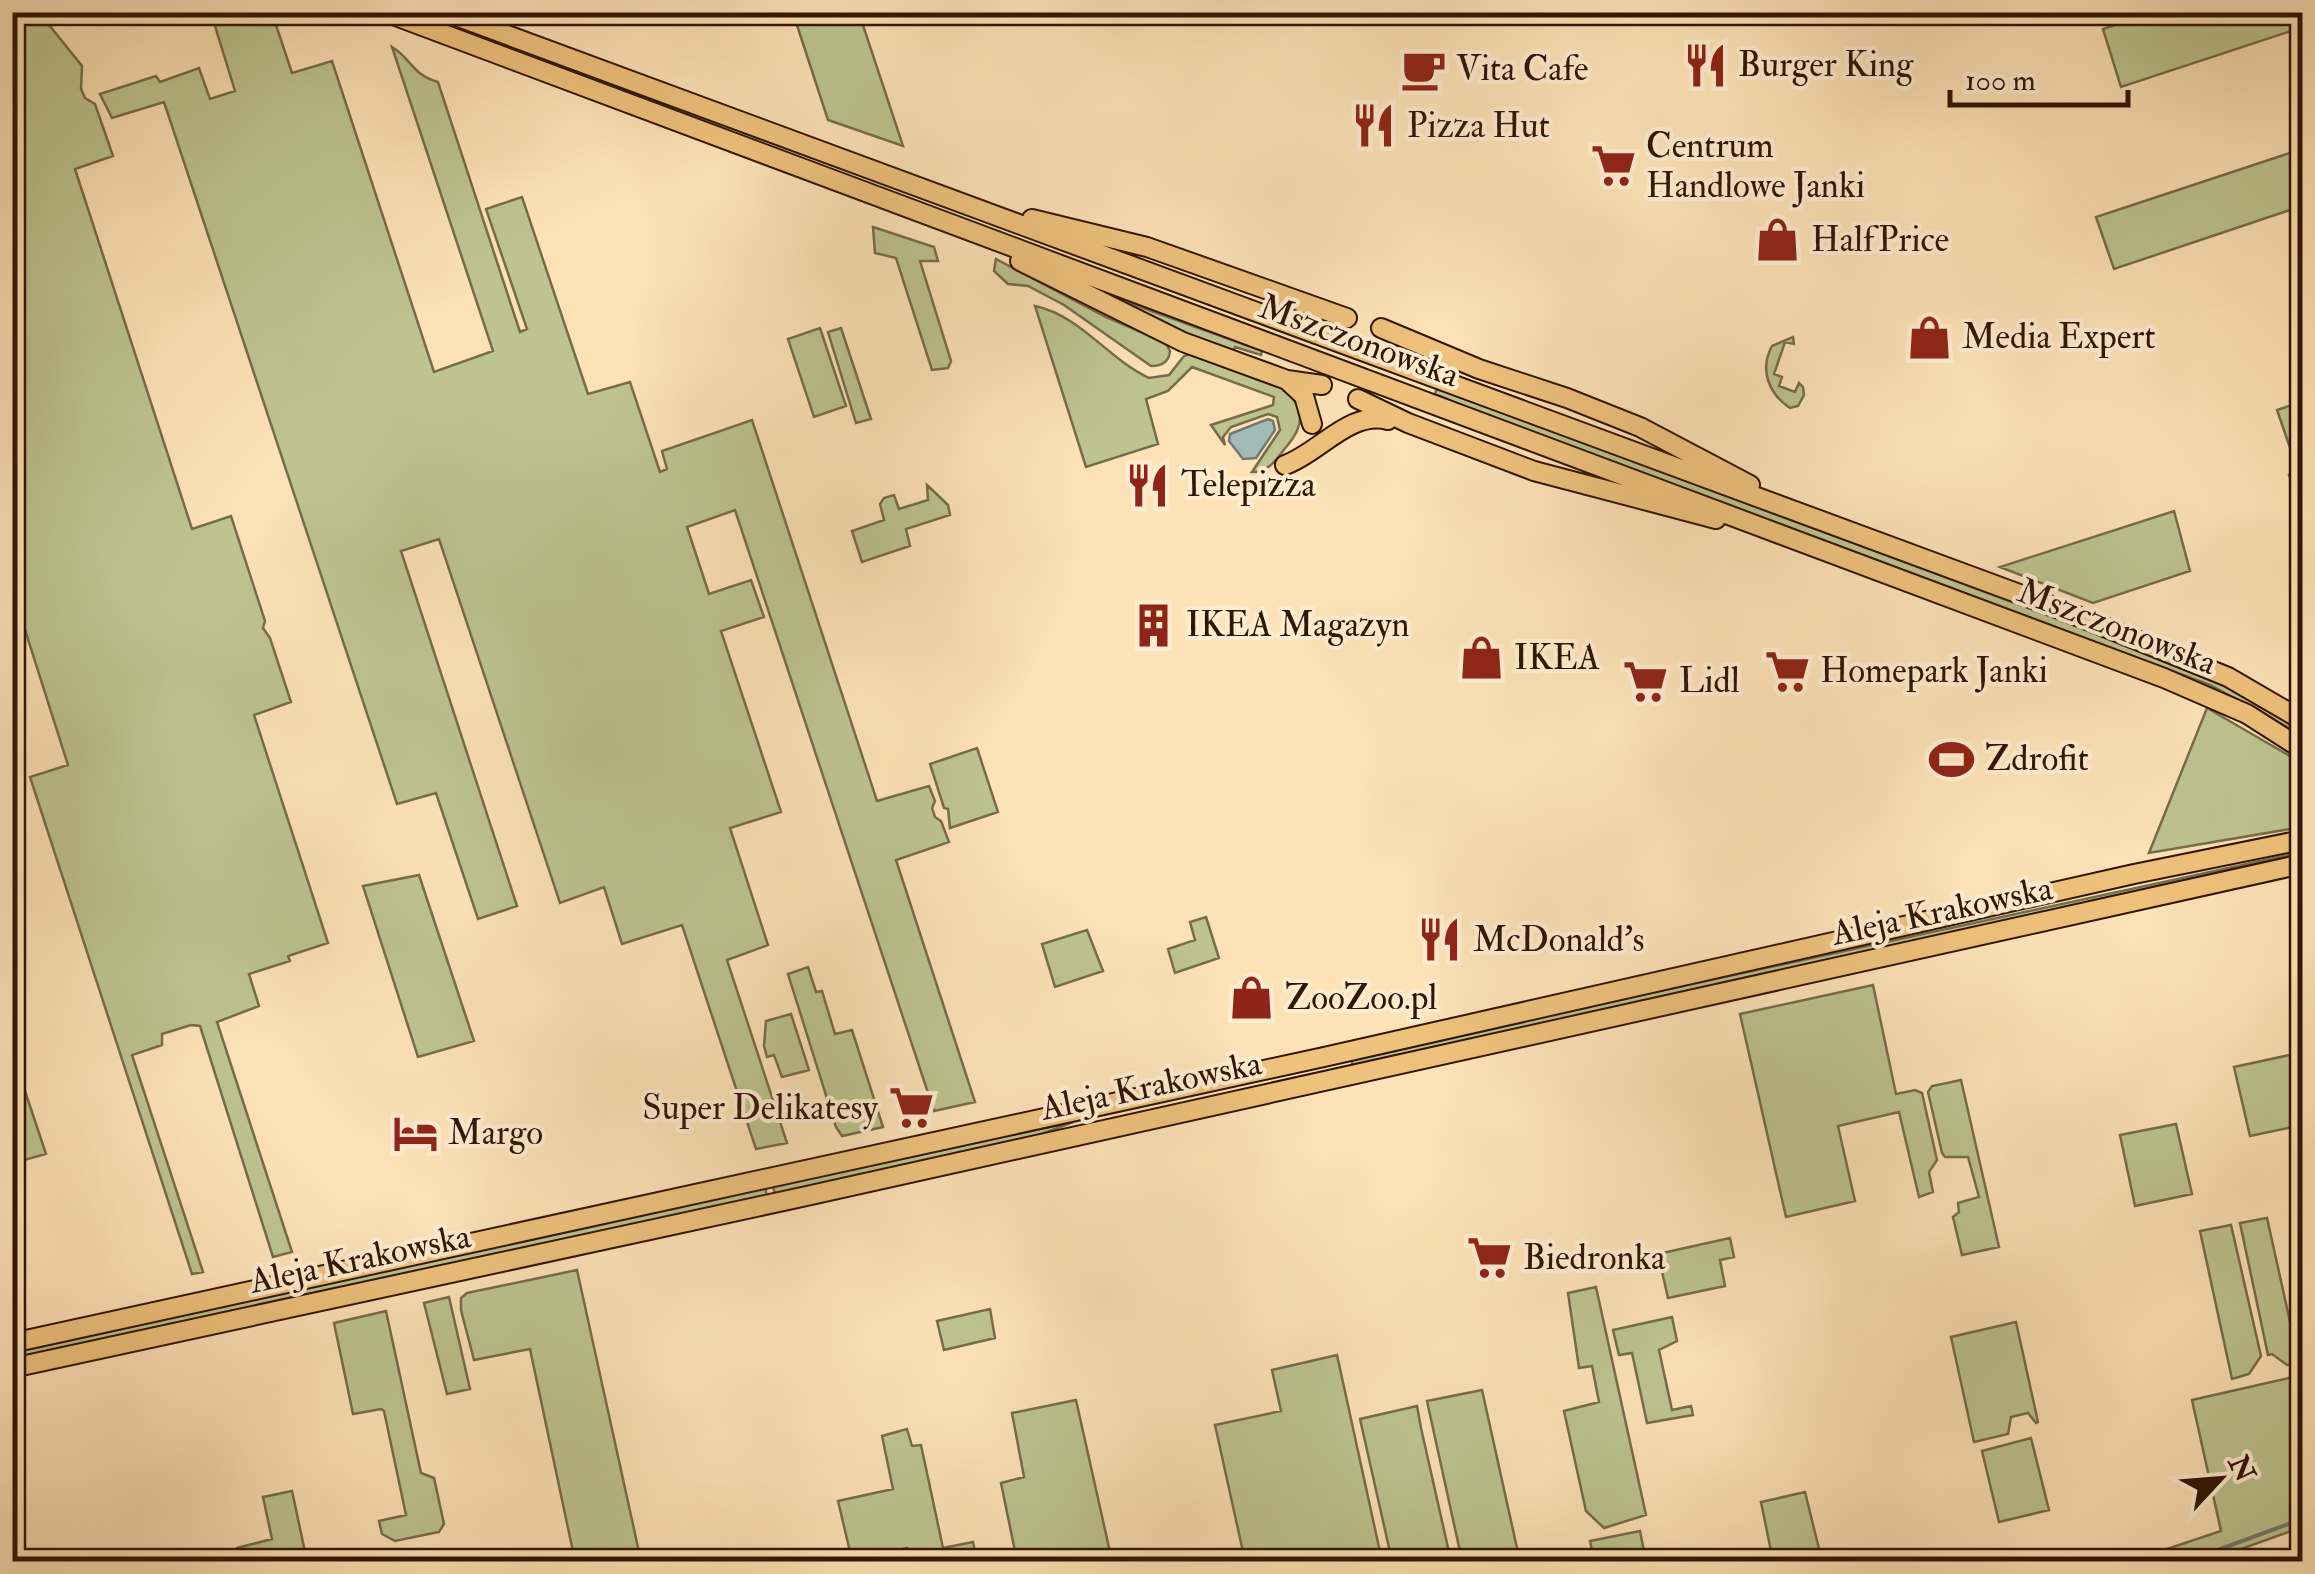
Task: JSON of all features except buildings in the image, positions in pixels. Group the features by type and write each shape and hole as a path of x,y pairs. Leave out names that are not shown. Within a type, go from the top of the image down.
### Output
{"main road":[{"name":"Mszczonowska","path":"385,12 2192,689 2246,714 2302,749"},
{"name":"Mszczonowska","path":"445,12 2060,609 2204,668 2302,720"},
{"path":"958,201 1147,246 1347,318"},
{"path":"954,226 1183,342 1287,380 1322,385"},
{"path":"1380,328 1479,369 1640,427 1812,518"},
{"path":"1287,380 1304,396 1312,424"},
{"path":"1358,399 1408,423 1534,472 1808,544"},
{"path":"1285,465 1312,453 1362,420 1373,417 1408,423"},
{"name":"Aleja Krakowska","path":"12,1343 922,1146 2299,839"},
{"name":"Aleja Krakowska","path":"12,1368 2302,864"}],"green space":[{"path":"2155,12 2302,13 2302,64 2291,31 2121,87 2103,29"},
{"path":"12,13 41,15 82,66 81,89 85,98 95,104 113,156 75,169 192,529 231,516 265,621 263,628 270,638 291,702 254,715 328,943 249,974 259,1006 217,1022 292,1252 273,1257 200,1026 162,1034 162,1045 132,1055 203,1272 192,1274 30,777 68,765 13,592"},
{"path":"211,13 272,13 292,73 332,61 434,372 493,351 392,47 417,71 438,82 520,332 527,329 486,209 522,197 588,394 630,382 660,472 667,469 662,451 752,420 877,801 929,786 935,801 935,817 941,821 949,842 896,860 975,1102 934,1111 735,510 687,527 709,594 751,580 764,617 721,631 781,812 730,828 768,945 727,960 787,1143 756,1149 682,925 622,944 604,887 560,903 439,539 401,551 517,906 478,919 436,793 397,804 164,102 112,118 100,94 156,76 160,82 199,68 210,99 235,91"},
{"path":"793,13 859,13 903,146 828,120"},
{"path":"2302,149 2302,206 2114,269 2096,217"},
{"path":"873,227 934,247 938,261 920,261 951,361 948,368 932,370 896,258 875,253"},
{"path":"996,259 1106,317 1165,342 1170,351 1168,358 1151,366 1064,305 1028,286 1008,284 994,271"},
{"path":"1091,289 1262,351 1261,355 1235,347 1232,353 1128,313"},
{"path":"1035,306 1066,319 1149,378 1169,375 1184,356 1193,353 1253,373 1289,395 1299,409 1299,426 1272,464 1252,472 1280,430 1277,417 1268,414 1231,427 1223,437 1225,445 1211,425 1273,405 1274,397 1192,367 1168,391 1146,399 1158,444 1086,467"},
{"path":"820,328 846,406 814,417 788,339"},
{"path":"841,328 871,419 856,423 828,332"},
{"path":"1793,337 1794,344 1785,342 1774,374 1782,377 1779,386 1795,392 1799,383 1803,387 1804,395 1798,406 1790,408 1772,389 1766,364 1772,346"},
{"path":"1437,388 2189,668 2302,728 2302,735 2210,685 1474,411 1435,394"},
{"path":"2301,402 2302,426 2296,429 2302,451 2302,516 2289,475 2298,471 2277,410"},
{"path":"927,485 948,505 950,515 906,529 910,546 862,562 852,531 884,520 880,504 884,498 894,495 899,509 928,500"},
{"path":"2174,511 2190,571 2093,603 2000,567"},
{"path":"2207,708 2302,763 2302,827 2149,853"},
{"path":"977,748 998,812 950,828 948,809 944,808 930,764"},
{"path":"2302,852 1353,1067 1351,1058"},
{"path":"419,875 474,1041 418,1057 363,886"},
{"path":"1206,917 1219,958 1175,973 1168,949 1195,940 1190,922"},
{"path":"1087,930 1103,971 1055,987 1042,944"},
{"path":"808,967 816,992 822,991 835,1034 852,1030 883,1127 842,1136 836,1127 788,974"},
{"path":"1873,985 1896,1094 1915,1090 1922,1093 1937,1160 1929,1172 1933,1192 1919,1197 1899,1112 1838,1126 1855,1201 1786,1217 1740,1014"},
{"path":"791,1014 809,1070 782,1077 774,1055 767,1057 766,1021"},
{"path":"2299,1053 2302,1125 2250,1136 2234,1067"},
{"path":"13,1055 46,1154 12,1163"},
{"path":"1961,1080 1999,1247 1962,1255 1953,1217 1959,1212 1958,1203 1979,1197 1968,1157 1945,1157 1942,1153 1928,1092 1932,1086"},
{"path":"1073,1122 1037,1136 775,1195 773,1186"},
{"path":"2176,1124 2192,1194 2135,1206 2120,1135"},
{"path":"765,1187 767,1197 13,1361 12,1353"},
{"path":"2267,1218 2299,1362 2287,1365 2268,1355 2240,1223"},
{"path":"2231,1225 2261,1356 2249,1374 2232,1379 2200,1231"},
{"path":"1730,1238 1734,1257 1720,1260 1725,1286 1668,1298 1658,1254"},
{"path":"577,1270 641,1561 575,1561 530,1349 474,1360 461,1310 461,1298 467,1293"},
{"path":"1596,1287 1646,1515 1604,1528 1586,1511 1564,1411 1599,1402 1592,1366 1579,1368 1568,1293"},
{"path":"449,1297 470,1389 447,1394 424,1303"},
{"path":"990,1309 995,1338 944,1350 937,1321"},
{"path":"386,1311 421,1473 434,1478 444,1524 439,1532 395,1541 382,1534 379,1521 406,1515 384,1411 353,1414 334,1323"},
{"path":"1672,1317 1677,1341 1659,1350 1672,1410 1691,1406 1693,1415 1647,1423 1632,1353 1619,1355 1613,1330"},
{"path":"2016,1322 2038,1422 2028,1413 2011,1417 2008,1434 1974,1442 1951,1337"},
{"path":"1337,1355 1382,1561 1245,1561 1215,1425 1281,1411 1272,1370"},
{"path":"2302,1375 2302,1527 2208,1561 2131,1561 2221,1531 2192,1400"},
{"path":"1482,1390 1517,1548 1466,1560 1461,1556 1427,1401"},
{"path":"1076,1400 1112,1561 1017,1561 1001,1483 1024,1477 1012,1413"},
{"path":"1417,1406 1451,1561 1392,1561 1360,1419"},
{"path":"907,1429 912,1446 921,1445 943,1548 973,1542 977,1561 910,1561 907,1548 852,1560 838,1501 893,1489 882,1436"},
{"path":"2031,1438 2049,1510 1999,1522 1982,1451"},
{"path":"292,1491 307,1561 240,1561 237,1548 272,1539 263,1497"},
{"path":"1805,1492 1822,1561 1773,1561 1761,1502"},
{"path":"1640,1531 1646,1561 1594,1561 1590,1541"}],"water":[{"path":"1268,419 1273,421 1275,430 1256,458 1243,459 1229,441 1230,434"}],"waterway":[{"path":"2185,1562 2302,1519"}],"place":[{"name":"Burger King","path":"1705,65"},
{"name":"Vita Cafe","path":"1423,69"},
{"name":"Pizza Hut","path":"1374,126"},
{"name":"Centrum Handlowe Janki","path":"1613,166"},
{"name":"HalfPrice","path":"1778,240"},
{"name":"Media Expert","path":"1929,337"},
{"name":"Telepizza","path":"1148,485"},
{"name":"IKEA Magazyn","path":"1153,625"},
{"name":"IKEA","path":"1481,658"},
{"name":"Homepark Janki","path":"1787,671"},
{"name":"Lidl","path":"1646,681"},
{"name":"Zdrofit","path":"1952,759"},
{"name":"McDonald's","path":"1440,940"},
{"name":"ZooZoo.pl","path":"1252,998"},
{"name":"Super Delikatesy","path":"911,1108"},
{"name":"Margo","path":"415,1133"},
{"name":"Biedronka","path":"1490,1258"}]}
